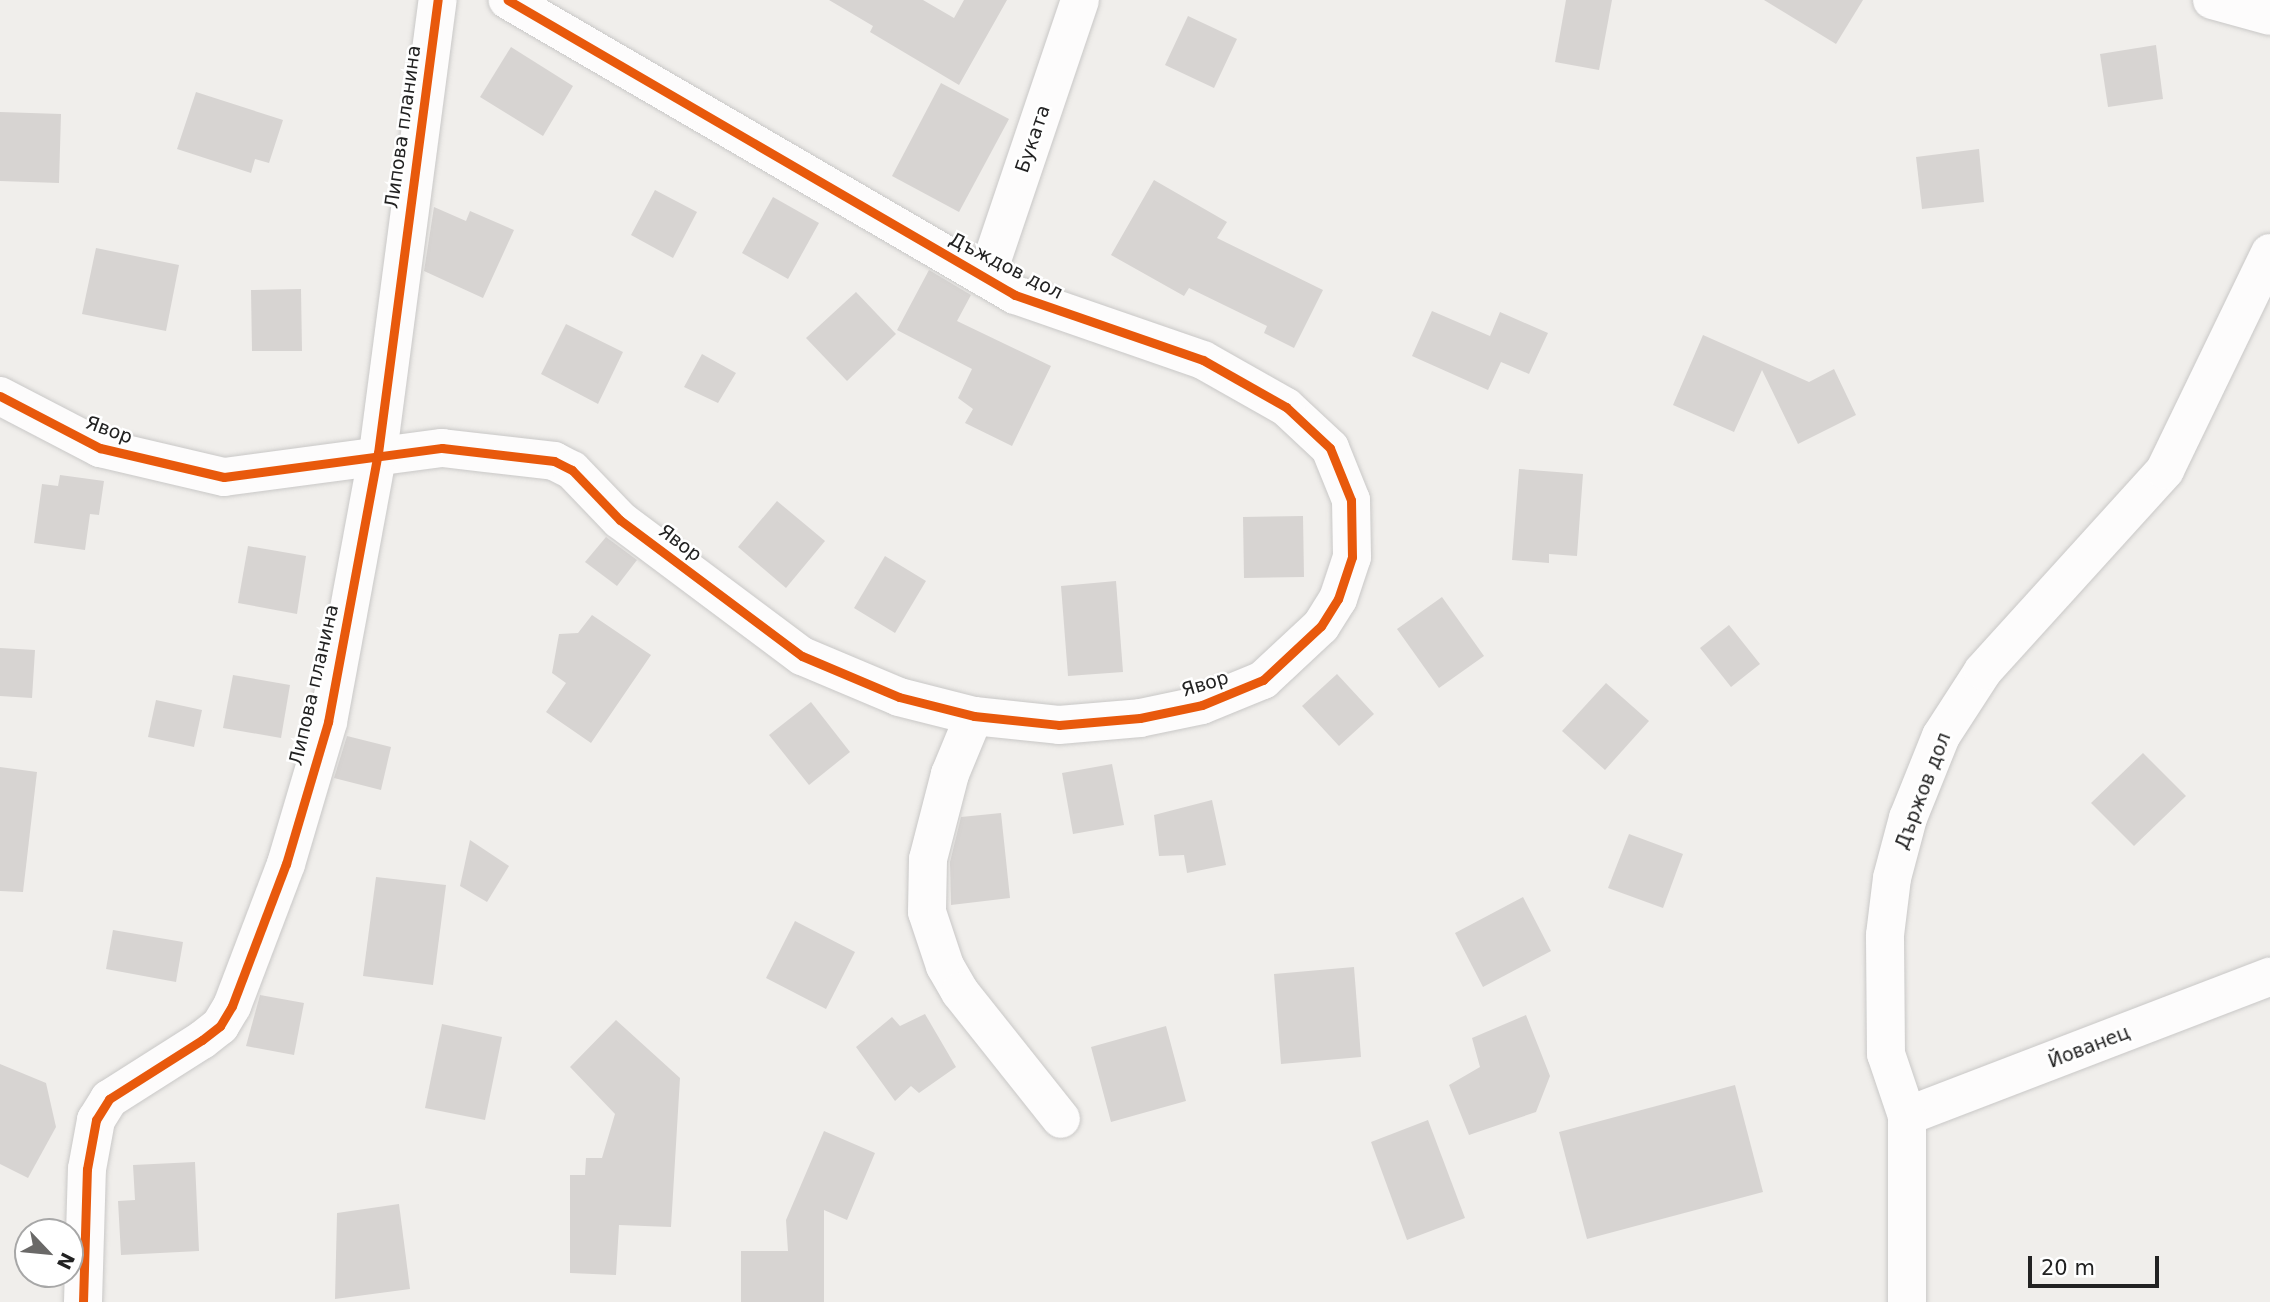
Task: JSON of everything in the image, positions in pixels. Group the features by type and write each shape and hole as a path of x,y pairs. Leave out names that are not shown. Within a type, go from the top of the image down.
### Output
{"street":[{"name":"Липова планина","path":"83,1302 88,1169 96,1120 118,1091 220,1026 253,961 328,722 377,453 438,0"},
{"name":"Дъждов дол","path":"508,0 986,278 1054,312 1150,340 1226,371 1286,407 1330,448 1351,500 1354,532 1347,577 1321,626"},
{"name":"Буката","path":"986,278 1080,0"},
{"path":"2212,0 2270,16"},
{"name":"Държов дол","path":"1907,1302 1906,1116 1886,1054 1885,935 1892,878 1928,766 1941,736 1983,671 2165,470 2270,253"},
{"name":"Явор","path":"0,396 100,447 224,477 377,453 466,449 563,464 620,520 802,656 899,697 974,716 1059,725 1140,718 1202,705 1263,680 1321,626"},
{"path":"974,716 950,774 928,859 926,912 945,966 960,992 1061,1119"},
{"name":"Йованец","path":"1906,1116 2270,977"}],"building":[{"path":"829,0 923,0 954,18 964,0 1007,0 959,85 870,32 873,26"},
{"path":"1566,0 1612,0 1599,70 1555,62"},
{"path":"1764,0 1863,0 1836,44"},
{"path":"1188,16 1237,39 1214,88 1165,65"},
{"path":"2156,45 2163,99 2108,107 2100,54"},
{"path":"511,47 573,86 543,136 480,97"},
{"path":"941,83 1009,119 959,212 892,176"},
{"path":"196,92 283,120 269,163 255,159 251,173 177,149"},
{"path":"0,112 61,114 59,183 0,181"},
{"path":"1979,149 1984,202 1922,209 1916,157"},
{"path":"1154,180 1227,222 1217,238 1323,290 1294,348 1264,333 1267,326 1189,288 1184,296 1111,255"},
{"path":"655,190 697,212 673,258 631,235"},
{"path":"773,197 819,223 788,279 742,253"},
{"path":"434,207 466,221 470,211 514,230 483,298 424,271"},
{"path":"96,248 179,265 166,331 82,314"},
{"path":"929,270 971,295 957,321 1051,366 1012,446 965,423 973,409 958,398 972,369 897,330"},
{"path":"301,289 302,351 252,351 251,290"},
{"path":"856,292 896,334 847,381 806,338"},
{"path":"1432,311 1490,336 1500,312 1548,333 1529,374 1501,362 1488,390 1412,356"},
{"path":"566,324 623,352 598,404 541,374"},
{"path":"1703,335 1809,382 1834,369 1856,415 1798,444 1762,370 1734,432 1673,405"},
{"path":"702,354 736,373 718,403 684,387"},
{"path":"1519,469 1583,474 1577,556 1549,554 1549,563 1512,560"},
{"path":"60,475 104,481 99,515 90,514 85,550 34,543 42,484 58,486"},
{"path":"777,501 825,541 786,588 738,547"},
{"path":"1303,516 1304,577 1244,578 1243,517"},
{"path":"606,537 637,560 617,586 585,562"},
{"path":"248,546 306,556 297,614 238,603"},
{"path":"885,556 926,581 895,633 854,608"},
{"path":"1116,581 1123,672 1068,676 1061,586"},
{"path":"1442,597 1484,656 1439,688 1397,629"},
{"path":"592,615 651,655 591,743 546,712 566,683 552,673 559,634 578,633"},
{"path":"1729,625 1760,664 1731,687 1700,648"},
{"path":"0,648 35,650 32,698 0,696"},
{"path":"1337,674 1374,714 1339,746 1302,706"},
{"path":"233,675 290,685 281,738 223,728"},
{"path":"1606,683 1649,721 1605,770 1562,731"},
{"path":"156,700 202,710 194,747 148,737"},
{"path":"811,702 850,752 809,785 769,735"},
{"path":"347,736 391,747 381,790 334,778"},
{"path":"2143,753 2186,796 2134,846 2091,803"},
{"path":"1112,764 1124,825 1073,834 1062,773"},
{"path":"0,767 37,772 23,892 0,891"},
{"path":"1212,800 1226,865 1187,873 1184,855 1159,856 1154,815"},
{"path":"1001,813 1010,898 951,905 950,862 961,817"},
{"path":"1629,834 1683,854 1663,908 1608,888"},
{"path":"470,840 509,866 487,902 460,886"},
{"path":"376,877 446,885 433,985 363,976"},
{"path":"1523,897 1551,951 1483,987 1455,933"},
{"path":"795,921 855,952 826,1009 766,978"},
{"path":"113,930 183,942 176,982 106,969"},
{"path":"1354,967 1361,1057 1281,1064 1274,974"},
{"path":"260,995 304,1003 294,1055 246,1046"},
{"path":"925,1014 956,1067 919,1093 911,1086 895,1101 856,1047 892,1017 900,1026"},
{"path":"1526,1015 1550,1076 1536,1112 1469,1135 1449,1085 1480,1067 1472,1038"},
{"path":"616,1020 680,1078 671,1227 619,1225 616,1275 570,1273 570,1175 585,1175 586,1158 602,1158 615,1114 570,1067"},
{"path":"442,1024 502,1037 485,1120 425,1108"},
{"path":"1166,1026 1186,1101 1111,1122 1091,1047"},
{"path":"0,1064 46,1083 56,1127 28,1178 0,1164"},
{"path":"1735,1085 1763,1192 1587,1239 1559,1132"},
{"path":"1428,1120 1465,1218 1407,1240 1371,1142"},
{"path":"824,1131 875,1153 847,1220 824,1210 824,1302 741,1302 741,1251 788,1251 786,1220"},
{"path":"195,1162 199,1251 121,1255 118,1201 135,1200 133,1165"},
{"path":"399,1204 410,1289 335,1299 337,1213"}],"cycle path":[{"path":"83,1302 87,1169 96,1120 109,1099 202,1040 220,1026 232,1006 286,864 328,722 378,453 438,0"},
{"path":"0,396 100,448 224,477 442,448 554,461 572,470 620,520 802,656 899,697 974,716 1059,725 1140,718 1202,705 1263,680 1321,626 1338,599 1352,557 1351,500 1330,448 1286,407 1203,360 1015,295 508,0"}]}
